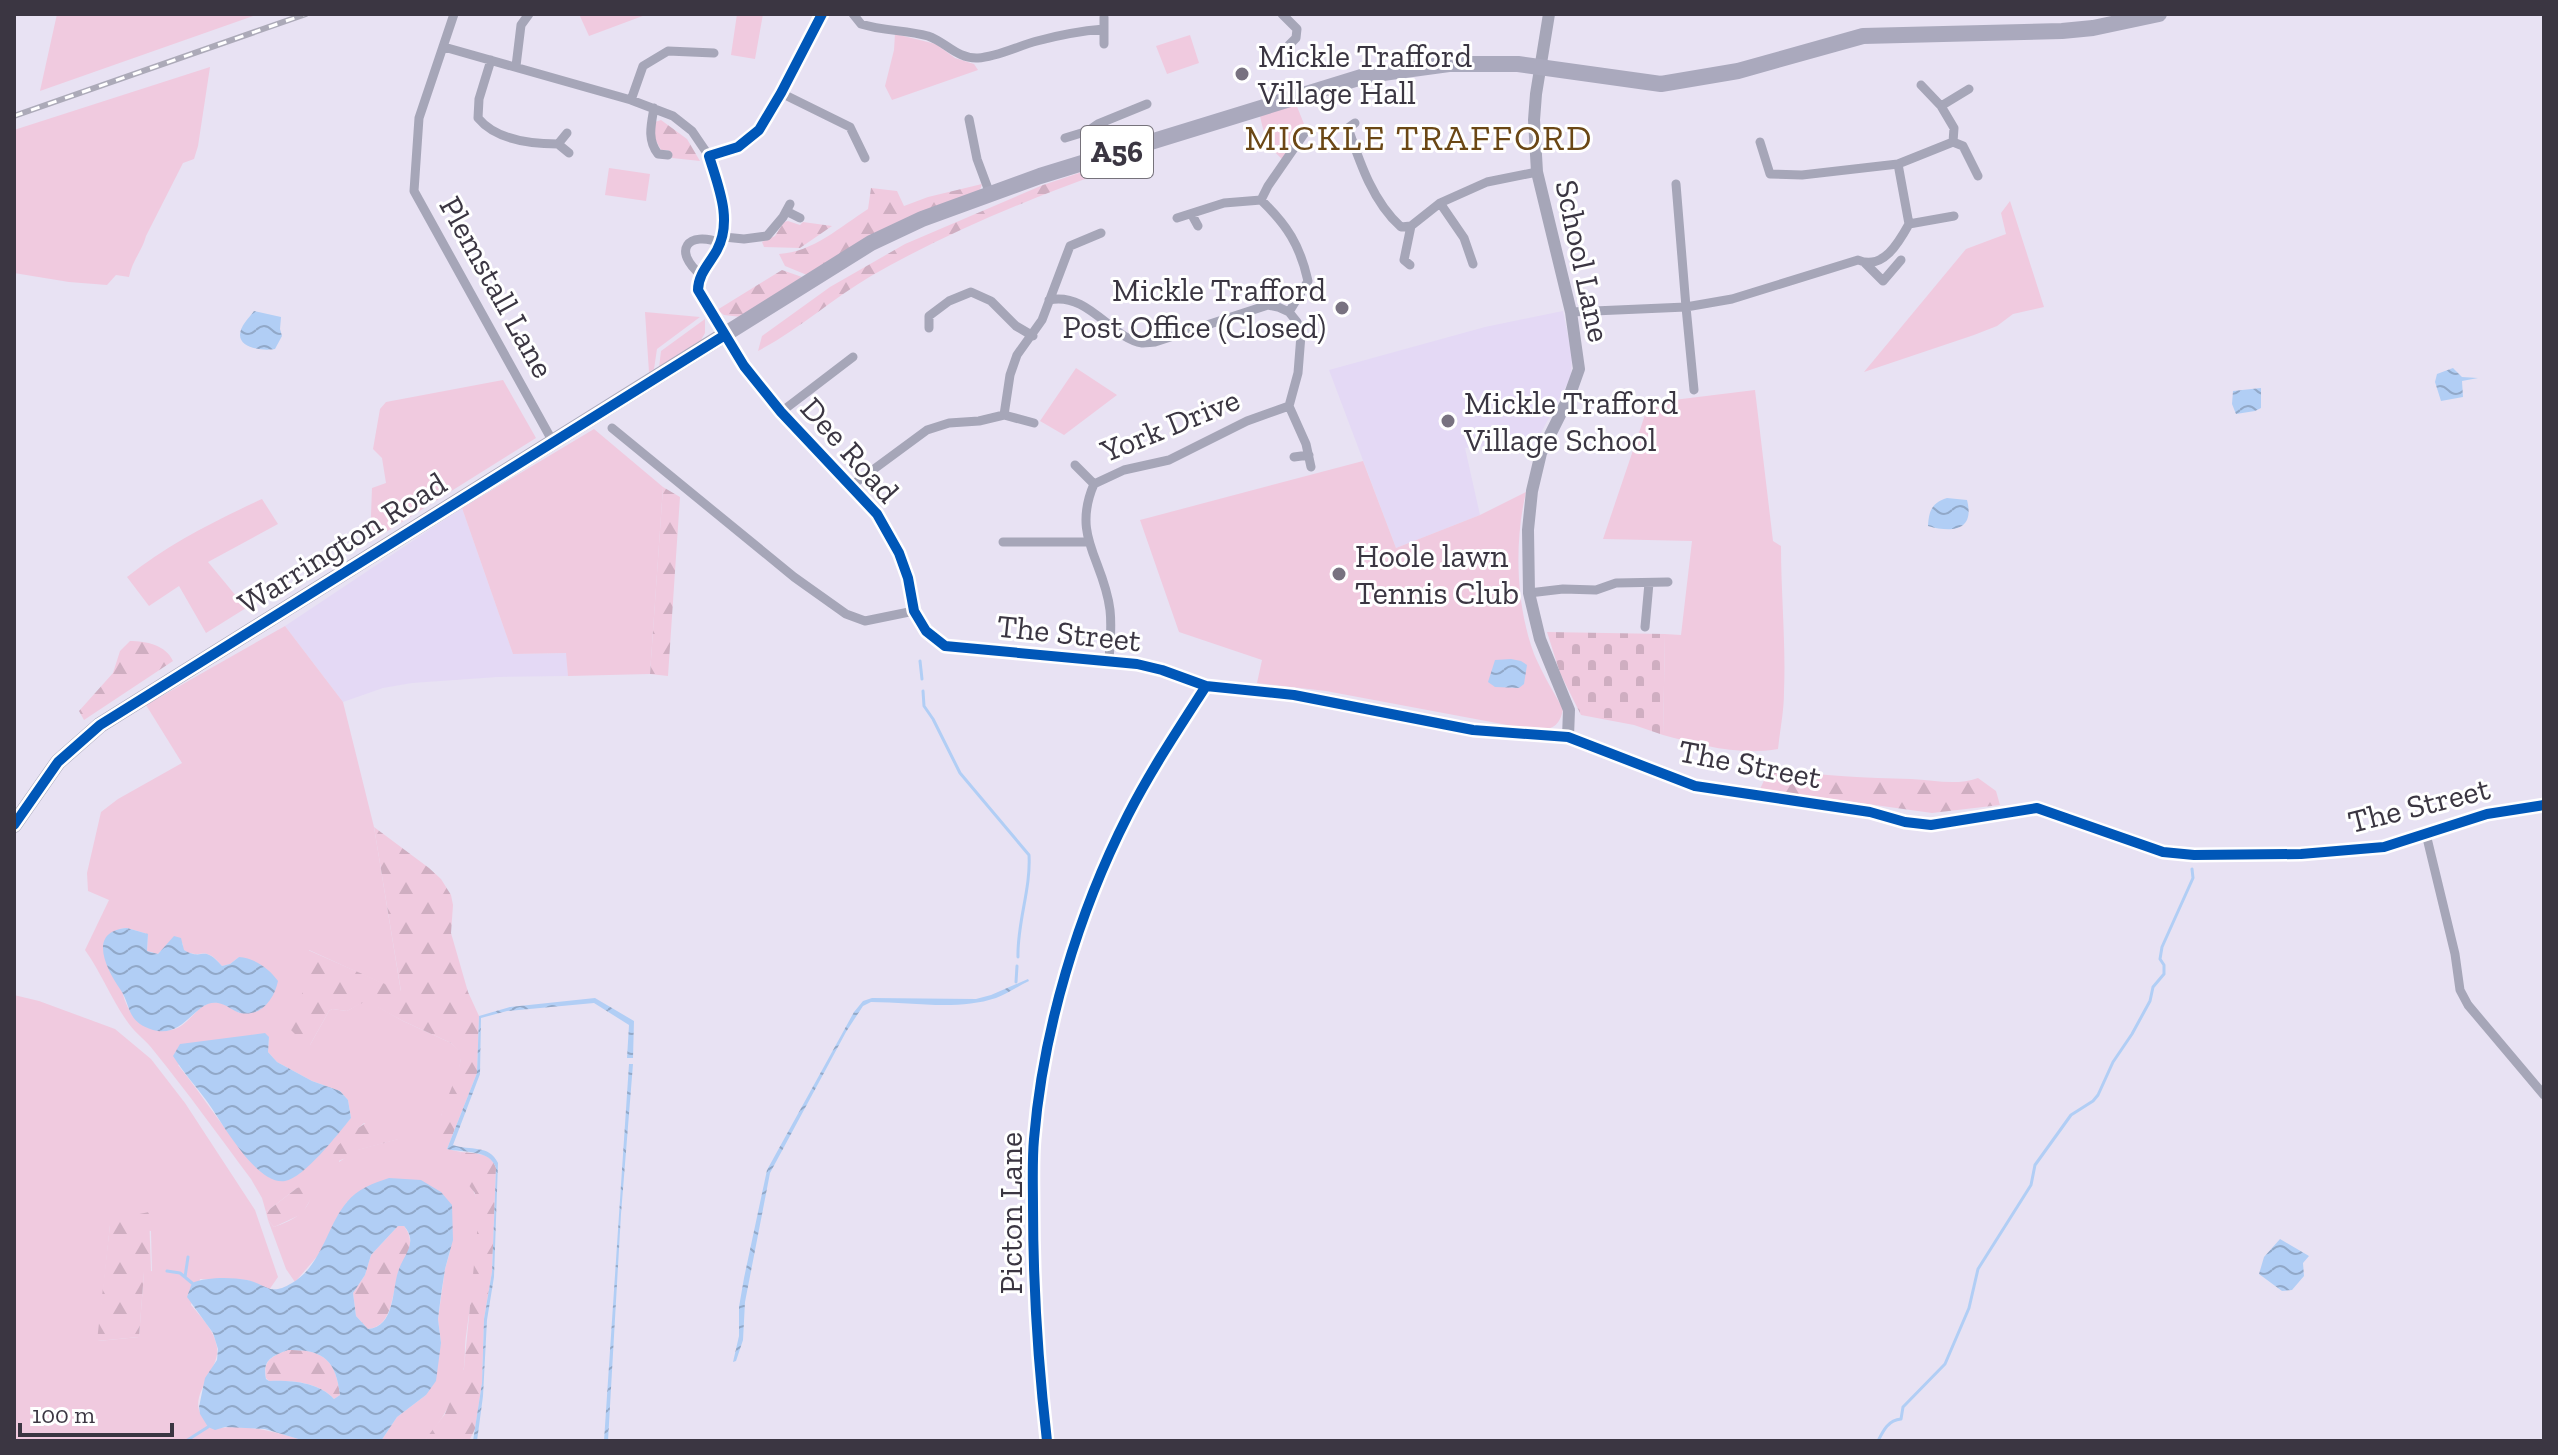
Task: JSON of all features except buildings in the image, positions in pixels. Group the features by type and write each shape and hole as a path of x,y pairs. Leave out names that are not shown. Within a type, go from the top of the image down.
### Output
{"main road":[{"name":"Warrington Road","path":"14,825 58,762 100,725 871,243 922,219 1107,155 1368,75 1449,64 1518,64 1661,84 1738,71 1863,36 2062,31 2159,14"}],"street":[{"name":"Plemstall Lane","path":"454,14 419,118 414,191 553,442"},
{"path":"516,66 516,24 529,14"},
{"path":"709,156 738,147 759,130 822,14"},
{"path":"853,14 861,24 927,36 958,55 973,58 1079,31 1104,29"},
{"path":"1282,14 1297,29 1296,38 1289,45"},
{"name":"School Lane","path":"1549,14 1539,67 1534,120 1537,172 1571,312 1579,369 1569,397 1541,453 1532,491 1528,530 1529,593 1540,639 1569,710 1568,737"},
{"path":"1104,17 1104,44"},
{"path":"444,47 631,100 673,116 692,131 709,156 723,199 722,240 701,275 698,290 725,335"},
{"path":"631,100 643,66 668,51 714,53"},
{"path":"491,60 479,99 478,118 487,129 510,138 558,144 569,153"},
{"path":"1921,85 1941,106 1954,128 1953,142"},
{"path":"1941,106 1969,89"},
{"path":"781,93 850,127 865,158"},
{"path":"1065,138 1147,104"},
{"path":"649,161 663,155 654,149 649,132 654,108"},
{"path":"969,119 977,159 990,194"},
{"path":"1355,123 1348,128 1366,178 1393,220 1401,227 1411,226 1440,203 1487,182 1537,172"},
{"path":"1098,124 1107,155"},
{"path":"1261,200 1306,131"},
{"path":"558,144 567,133"},
{"path":"1760,142 1770,174 1802,175 1898,164 1953,142 1963,146 1978,176"},
{"path":"1865,263 1882,259 1894,249 1909,224 1898,164"},
{"path":"1676,184 1694,390"},
{"path":"1177,218 1224,203 1261,200"},
{"path":"1049,300 1065,298 1079,304 1129,338 1143,343 1155,342 1268,305 1289,312 1308,281 1305,267 1292,234 1261,200"},
{"path":"1440,203 1464,238 1473,264"},
{"path":"701,275 688,265 685,258 686,249 696,238 722,240 767,236 788,207 800,218"},
{"path":"1192,215 1198,226"},
{"path":"1909,224 1954,216"},
{"path":"1402,261 1411,226"},
{"path":"1004,415 1010,375 1017,355 1042,320 1070,246 1101,233"},
{"path":"1571,312 1686,307 1732,299 1858,260 1883,281 1901,260"},
{"path":"929,328 929,316 949,301 971,292 991,301 1016,326 1033,336"},
{"name":"York Drive","path":"1109,660 1110,610 1085,523 1085,504 1094,484 1124,470 1169,460 1247,421 1289,406 1298,373 1301,335 1297,322 1289,312"},
{"name":"Dee Road","path":"725,335 744,366 781,412 877,514 899,553 908,578 914,611"},
{"path":"781,412 853,357"},
{"path":"1289,406 1295,415 1311,467"},
{"path":"851,486 927,430 949,423 1004,415 1034,423"},
{"path":"612,428 794,577 846,614 865,621 914,611"},
{"path":"1294,457 1309,455"},
{"name":"York Drive","path":"1075,465 1094,484"},
{"path":"1003,542 1089,542"},
{"path":"1529,593 1563,589 1596,590 1616,583 1668,582"},
{"path":"1645,627 1649,583"},
{"name":"The Street","path":"914,611 926,631 945,646 1109,660 1162,670 1206,686 1294,695 1473,730 1568,737 1695,786 1870,812 1905,822 1931,825 2037,808 2163,852 2194,855 2301,854 2384,847 2487,814 2544,805"},
{"name":"Picton Lane","path":"1047,1441 1040,1384 1033,1256 1033,1140 1052,1024 1086,910 1127,818 1155,765 1206,686"},
{"path":"2426,834 2455,954 2460,990 2468,1005 2544,1095"}],"shaded area":[{"name":"Mickle Trafford Village School","path":"1563,311 1572,355 1571,377 1536,442 1465,448 1480,515 1396,548 1329,370 1485,327"},
{"path":"462,508 513,654 567,653 568,676 412,683 383,688 343,702 285,626"}],"green space":[{"path":"57,14 259,14 40,91"},
{"path":"579,14 648,14 589,36"},
{"path":"737,14 763,14 755,59 731,55"},
{"path":"895,34 936,44 955,58 974,64 978,70 892,100 885,86"},
{"path":"1190,35 1199,63 1167,74 1156,46"},
{"path":"210,67 194,159 183,163 129,277 116,275 107,285 14,273 14,130"},
{"path":"1296,104 1304,124 1282,159 1267,139 1260,116"},
{"path":"661,120 687,139 700,161 672,158 668,150 661,150 654,137 655,122"},
{"path":"1097,167 1101,173 984,220 899,261 758,351 762,336 830,287 905,244 1043,185"},
{"path":"609,168 650,174 646,201 605,195"},
{"path":"982,184 980,190 807,275 785,266 779,254 815,244 868,209 871,188 897,191 904,206"},
{"path":"2010,201 2044,307 2013,314 1997,326 1974,335 1864,372 1966,249 2006,234 2001,213"},
{"path":"788,221 800,225 803,222 832,226 800,248 764,247 762,242 775,236"},
{"path":"782,270 802,277 741,317 724,315 717,310"},
{"path":"645,312 700,317 657,349 654,369 649,372"},
{"path":"705,319 705,333 701,340 659,368 661,351"},
{"path":"1076,368 1117,395 1064,435 1040,421"},
{"path":"503,380 536,438 370,542 372,488 386,483 382,458 373,449 380,409 386,402"},
{"path":"1755,390 1773,541 1781,546 1784,674 1778,749 1763,751 1720,748 1663,735 1665,634 1681,635 1692,541 1603,539 1649,403"},
{"path":"594,429 663,487 650,674 568,676 566,653 513,654 462,508"},
{"name":"Hoole lawn Tennis Club","path":"1363,461 1396,548 1480,515 1526,492 1520,532 1520,595 1534,654 1563,709 1556,725 1540,731 1326,691 1257,683 1262,660 1179,632 1140,520"},
{"path":"663,487 680,497 668,676 650,674"},
{"path":"262,499 278,524 208,562 246,608 206,633 179,586 149,606 127,577 175,544"},
{"path":"285,626 343,702 374,827 401,992 309,950 310,1045 329,1011 347,1011 366,1000 451,1043 462,1053 458,1075 441,1116 447,1149 461,1152 461,1169 477,1202 477,1252 463,1372 447,1409 424,1441 381,1441 397,1417 426,1395 441,1343 438,1319 450,1252 452,1205 347,1202 321,1252 295,1282 286,1269 268,1220 274,1227 292,1220 301,1213 311,1197 297,1188 266,1212 251,1179 167,1067 129,1024 85,950 109,900 88,891 87,873 101,812 182,763 146,705","holes":["119,929 148,934 147,951 158,954 174,937 183,944 183,950 211,955 222,966 239,957 239,1013 214,1002 205,1005 175,1029 152,1029 145,1025 135,1017 123,995","269,1037 268,1052 277,1062 312,1081 340,1091 348,1100 351,1118 299,1174 270,1178 233,1138 178,1065","364,1123 398,1139 357,1150 339,1162 340,1145"]},
{"path":"1547,632 1665,634 1663,735 1634,725 1581,715 1560,673"},
{"path":"130,641 155,645 166,651 173,661 84,720 79,711 113,673 120,651"},
{"path":"1770,768 1823,775 1945,782 1978,778 1996,791 2000,805 1932,813 1760,789"},
{"path":"374,827 429,868 451,895 451,933 468,992 479,1016 477,1073 447,1149 438,1131 461,1053 451,1043 366,1001 347,1011 329,1011 310,1045 290,1029 300,1009 308,950 401,991"},
{"path":"14,995 115,1029 151,1059 185,1103 255,1210 278,1277 269,1290 248,1280 200,1279 191,1305 210,1330 217,1355 201,1391 199,1408 203,1418 215,1429 249,1428 305,1441 14,1441","holes":["110,1225 151,1231 152,1271 144,1272 139,1337 98,1341"]},
{"path":"370,1120 387,1126 399,1139 358,1150 330,1164 325,1158"},
{"path":"461,1152 487,1156 496,1168 492,1272 484,1319 482,1383 475,1429 469,1441 424,1441 445,1414 464,1368 478,1223 475,1193 457,1166"},
{"path":"308,1185 316,1190 302,1214 274,1227 266,1212 297,1188"},
{"path":"149,1212 151,1272 144,1272 139,1337 97,1341 110,1225"},
{"path":"398,1226 404,1226 408,1233 408,1255 385,1318 381,1324 368,1329 356,1316 353,1293 365,1275 371,1255"},
{"path":"288,1350 310,1352 326,1359 335,1373 340,1395 334,1399 313,1386 269,1381 265,1372 267,1363"}],"water":[{"path":"254,311 281,317 282,336 275,349 254,348 241,340 241,328"},
{"path":"2453,368 2462,377 2478,378 2462,381 2463,397 2441,401 2435,382 2437,374"},
{"path":"2261,388 2261,408 2236,414 2232,404 2233,391"},
{"path":"1947,498 1967,500 1969,510 1965,524 1953,529 1928,526 1932,508"},
{"path":"1511,659 1527,665 1524,684 1519,688 1495,687 1488,682 1495,660"},
{"path":"127,928 148,934 147,951 158,954 174,936 181,938 184,950 210,955 222,966 239,957 256,962 278,981 273,994 261,1009 248,1014 210,1003 173,1029 153,1030 144,1026 133,1018 103,952 107,936"},
{"path":"1028,979 1005,994 981,1002 950,1005 871,1002 863,1006 770,1173 745,1302 743,1340 733,1362 739,1336 739,1307 744,1278 767,1170 854,1012 863,1001 872,998 976,999"},
{"path":"595,998 634,1021 633,1058 627,1058 629,1025 594,1003 507,1011 481,1018 480,1074 453,1145 490,1153 498,1163 494,1277 487,1320 483,1396 477,1441 473,1441 482,1383 484,1319 492,1272 496,1168 482,1155 447,1149 477,1073 479,1016 510,1007"},
{"path":"265,1033 269,1037 268,1052 277,1062 312,1081 340,1091 348,1100 351,1118 311,1164 285,1181 274,1180 251,1163 173,1056 180,1044"},
{"path":"629,1064 633,1064 608,1441 604,1441"},
{"path":"389,1178 421,1180 441,1192 452,1205 453,1240 445,1269 438,1319 441,1343 436,1381 426,1395 397,1417 381,1441 305,1441 265,1429 225,1427 215,1430 208,1427 199,1407 205,1378 217,1360 218,1349 213,1333 187,1297 192,1283 234,1278 278,1289 292,1283 302,1276 317,1256 340,1211 351,1197","holes":["398,1226 404,1226 410,1244 398,1272 388,1315 377,1327 368,1329 356,1316 353,1293 365,1275 371,1255","288,1350 310,1352 326,1359 335,1373 340,1395 334,1399 312,1386 266,1379 267,1363"]},
{"path":"2280,1239 2309,1256 2303,1263 2304,1276 2292,1290 2282,1291 2259,1274 2264,1257"}],"waterway":[{"path":"920,661 922,679"},
{"path":"923,691 924,706 960,773 1029,855 1018,957"},
{"path":"1878,1441 1889,1424 1901,1419 1903,1407 1945,1364 1969,1308 1978,1269 2031,1185 2035,1165 2071,1115 2098,1095 2113,1062 2132,1034 2150,1001 2153,987 2164,974 2160,959 2162,947 2193,878 2192,869"},
{"path":"1016,982 1017,966"},
{"path":"185,1277 188,1257"},
{"path":"167,1271 180,1273 192,1283"},
{"path":"186,1441 208,1427"}],"railway":[{"path":"14,116 306,14"}],"cycle path":[{"path":"822,14 759,130 738,147 709,156 720,191 724,227 722,239 702,274 698,290 744,366 781,412 877,514 899,553 908,578 914,611 926,631 945,646 1137,664 1206,686 1294,695 1473,730 1568,737 1695,786 1870,812 1905,822 1931,825 2037,808 2163,852 2194,855 2301,854 2384,847 2487,814 2544,805"},
{"path":"14,825 58,762 100,725 725,335"},
{"path":"1047,1441 1033,1235 1034,1139 1045,1056 1066,973 1093,892 1146,782 1206,686"}],"place":[{"name":"Mickle Trafford Village Hall","path":"1242,74"},
{"name":"Mickle Trafford Post Office (Closed)","path":"1342,308"},
{"name":"Mickle Trafford Village School","path":"1448,421"},
{"name":"Hoole lawn Tennis Club","path":"1339,574"}],"district":[{"name":"MICKLE TRAFFORD","path":"1419,137"}]}
